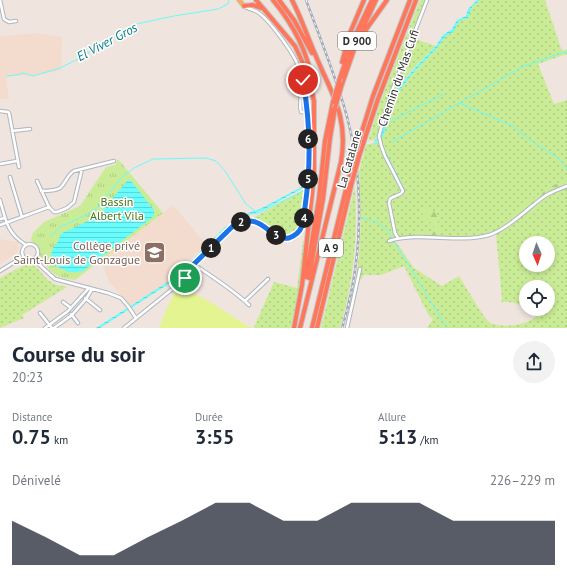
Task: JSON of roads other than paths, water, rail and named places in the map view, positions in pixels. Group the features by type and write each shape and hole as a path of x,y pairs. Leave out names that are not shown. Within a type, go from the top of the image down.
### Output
{"highway":[{"path":"256,0 295,46 308,74 314,101 314,172"},
{"path":"273,0 290,23 306,57 311,74 315,101 314,172 303,278 295,328"},
{"path":"279,0 304,36 342,121 343,150 300,328"},
{"path":"292,0 305,28 333,100"},
{"name":"D 900","path":"300,328 323,199 335,108 342,84 341,76 350,33 364,0"},
{"name":"D 900","path":"295,328 322,176 333,100 353,40 372,0"},
{"name":"D 900","path":"341,76 376,0"},
{"name":"D 900","path":"341,76 367,28 387,0"},
{"name":"La Catalane","path":"312,328 358,141 410,0"},
{"name":"La Catalane","path":"317,328 360,153 378,98 416,0"},
{"path":"244,6 248,4 256,5 268,15"}],"main road":[{"path":"240,1 244,6"}],"street":[{"path":"0,0 4,19 9,22 16,21"},
{"name":"Chemin du Mas Cufi","path":"398,238 395,233 389,203 390,199 403,191 380,142 379,136 390,96 427,0"},
{"path":"124,328 128,327 136,318 180,282 194,264 234,225 249,220 261,223 278,236 288,238 297,234 303,223 308,185 306,112 303,80 296,60 285,44 264,18 244,6"},
{"path":"290,80 296,81 299,85 301,98 300,109 302,112 306,112"},
{"path":"0,111 9,113 19,167"},
{"path":"12,131 30,129"},
{"path":"0,164 17,161"},
{"path":"41,191 62,186 71,173 114,161"},
{"path":"37,181 49,207 54,212 57,212 72,205 82,169"},
{"path":"10,177 22,217"},
{"path":"389,241 408,237 469,238 490,234 499,230 546,195 567,186"},
{"path":"0,200 9,230 25,246"},
{"path":"0,225 49,207"},
{"path":"0,219 5,218"},
{"path":"25,246 32,245 36,248 41,266"},
{"path":"16,261 22,254 25,246"},
{"path":"22,254 25,258"},
{"path":"0,271 16,261 25,258 28,260 33,259 37,256"},
{"path":"33,259 55,279 116,295 121,298 136,318"},
{"path":"194,264 225,285 249,305"},
{"path":"347,328 360,269"},
{"path":"245,301 268,279"},
{"path":"52,327 90,288"},
{"path":"45,328 52,327 72,315 86,299 90,288"},
{"path":"82,296 100,310"},
{"path":"63,302 78,323"},
{"path":"40,313 52,327"}],"water":[{"path":"477,0 480,0 472,7 468,18 459,21 454,31 445,37 395,96 383,136 374,142 374,140 381,135 393,95 413,70 436,46 443,35 452,29 457,20 466,16 468,9"},
{"path":"128,180 132,182 154,210 154,216 83,271 69,272 56,266 52,261 51,255 53,248 59,240 60,234 84,223 101,212"},
{"path":"305,185 305,187 263,210 244,217 225,229 183,272 170,283 100,328 96,328 169,281 224,228 243,215 262,208"}],"waterway":[{"name":"El Viver Gros","path":"7,76 23,73 33,76 60,68 78,59 136,24 218,9 228,4 229,0"},
{"path":"392,142 522,67 567,51"},
{"path":"381,140 389,122 444,94"},
{"path":"459,103 513,126 537,145 557,157 567,169"},
{"path":"374,143 379,142"},
{"path":"346,152 351,147"},
{"path":"383,147 404,189 404,192 399,196"},
{"path":"50,237 60,227 97,208 122,177 134,168 153,159 206,158 216,161 225,171 246,204 255,211"},
{"path":"253,213 256,214 263,211 305,190"},
{"path":"362,218 377,222 387,230 446,328"}],"railway":[{"path":"306,0 331,66 344,106 356,161 359,217 358,245 355,273 342,328"}],"place":[{"name":"Collège privé Saint-Louis de Gonzague","path":"155,252"}],"park label":[{"name":"Bassin Albert Vila","path":"117,208"}]}
